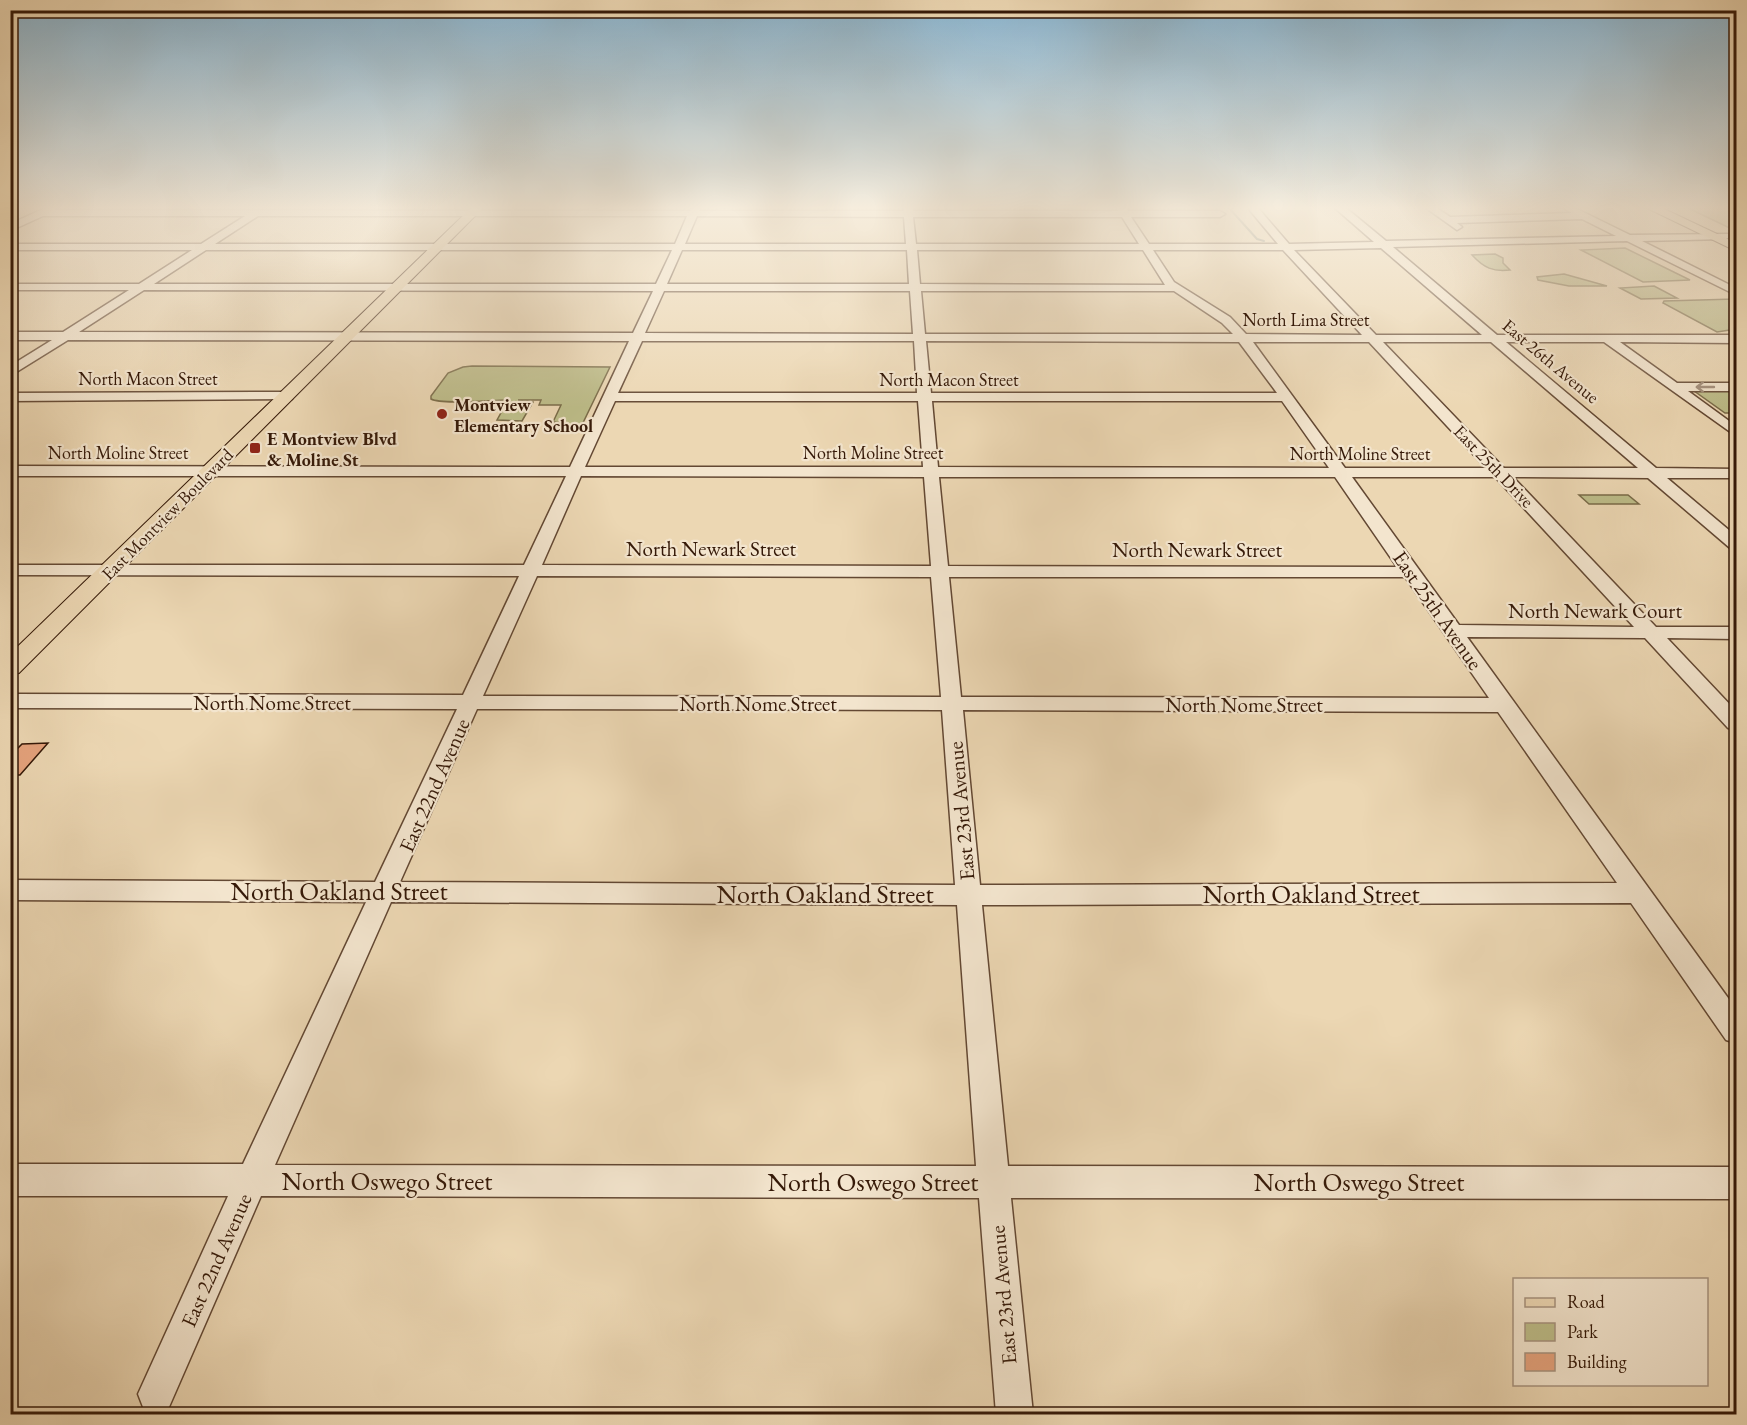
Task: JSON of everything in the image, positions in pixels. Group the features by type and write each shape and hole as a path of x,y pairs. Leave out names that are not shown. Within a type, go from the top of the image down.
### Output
{"main road":[{"name":"East Montview Boulevard","path":"10,668 410,274"}],"street":[{"path":"10,372 163,274"},
{"name":"East 22nd Avenue","path":"156,1395 325,1017 386,890 665,274"},
{"name":"East 23rd Avenue","path":"914,274 1014,1414"},
{"name":"East 25th Avenue","path":"1164,274 1174,288 1226,320 1244,337 1737,1031"},
{"name":"East 25th Drive","path":"1312,274 1737,723"},
{"name":"East 26th Avenue","path":"1418,274 1737,544"},
{"path":"1700,274 1737,292"},
{"path":"10,287 1174,288"},
{"name":"North Lima Street","path":"10,336 1737,339"},
{"path":"1606,338 1737,432"},
{"path":"1673,387 1737,387"},
{"name":"North Macon Street","path":"10,396 286,396"},
{"name":"North Macon Street","path":"610,397 1287,397"},
{"path":"1714,416 1737,416"},
{"name":"North Moline Street","path":"10,471 1737,473"},
{"name":"North Newark Street","path":"10,570 1411,572"},
{"name":"North Newark Court","path":"1453,631 1737,633"},
{"name":"North Nome Street","path":"10,701 1505,705"},
{"name":"North Oakland Street","path":"10,890 386,890 968,895 1639,893"},
{"name":"North Oswego Street","path":"10,1180 1737,1183"}],"green space":[{"path":"1566,274 1607,286 1569,286 1538,280 1537,277"},
{"path":"1628,274 1679,274 1690,280 1643,282"},
{"path":"1654,286 1677,298 1641,299 1620,288"},
{"path":"1735,299 1736,329 1717,332 1663,303 1664,301"},
{"path":"463,367 610,367 579,431 552,431 554,428 561,428 563,423 553,422 561,405 539,405 541,400 518,400 533,402 522,421 497,420 508,400 456,402 431,399 448,373"},
{"path":"1690,388 1736,389 1736,413 1725,413"},
{"path":"1579,495 1628,495 1639,504 1589,504"}],"building":[{"path":"48,743 20,775 10,775 10,756 22,744"}],"place":[{"name":"Montview Elementary School","path":"442,414"},
{"name":"E Montview Blvd & Moline St","path":"255,448"}]}
